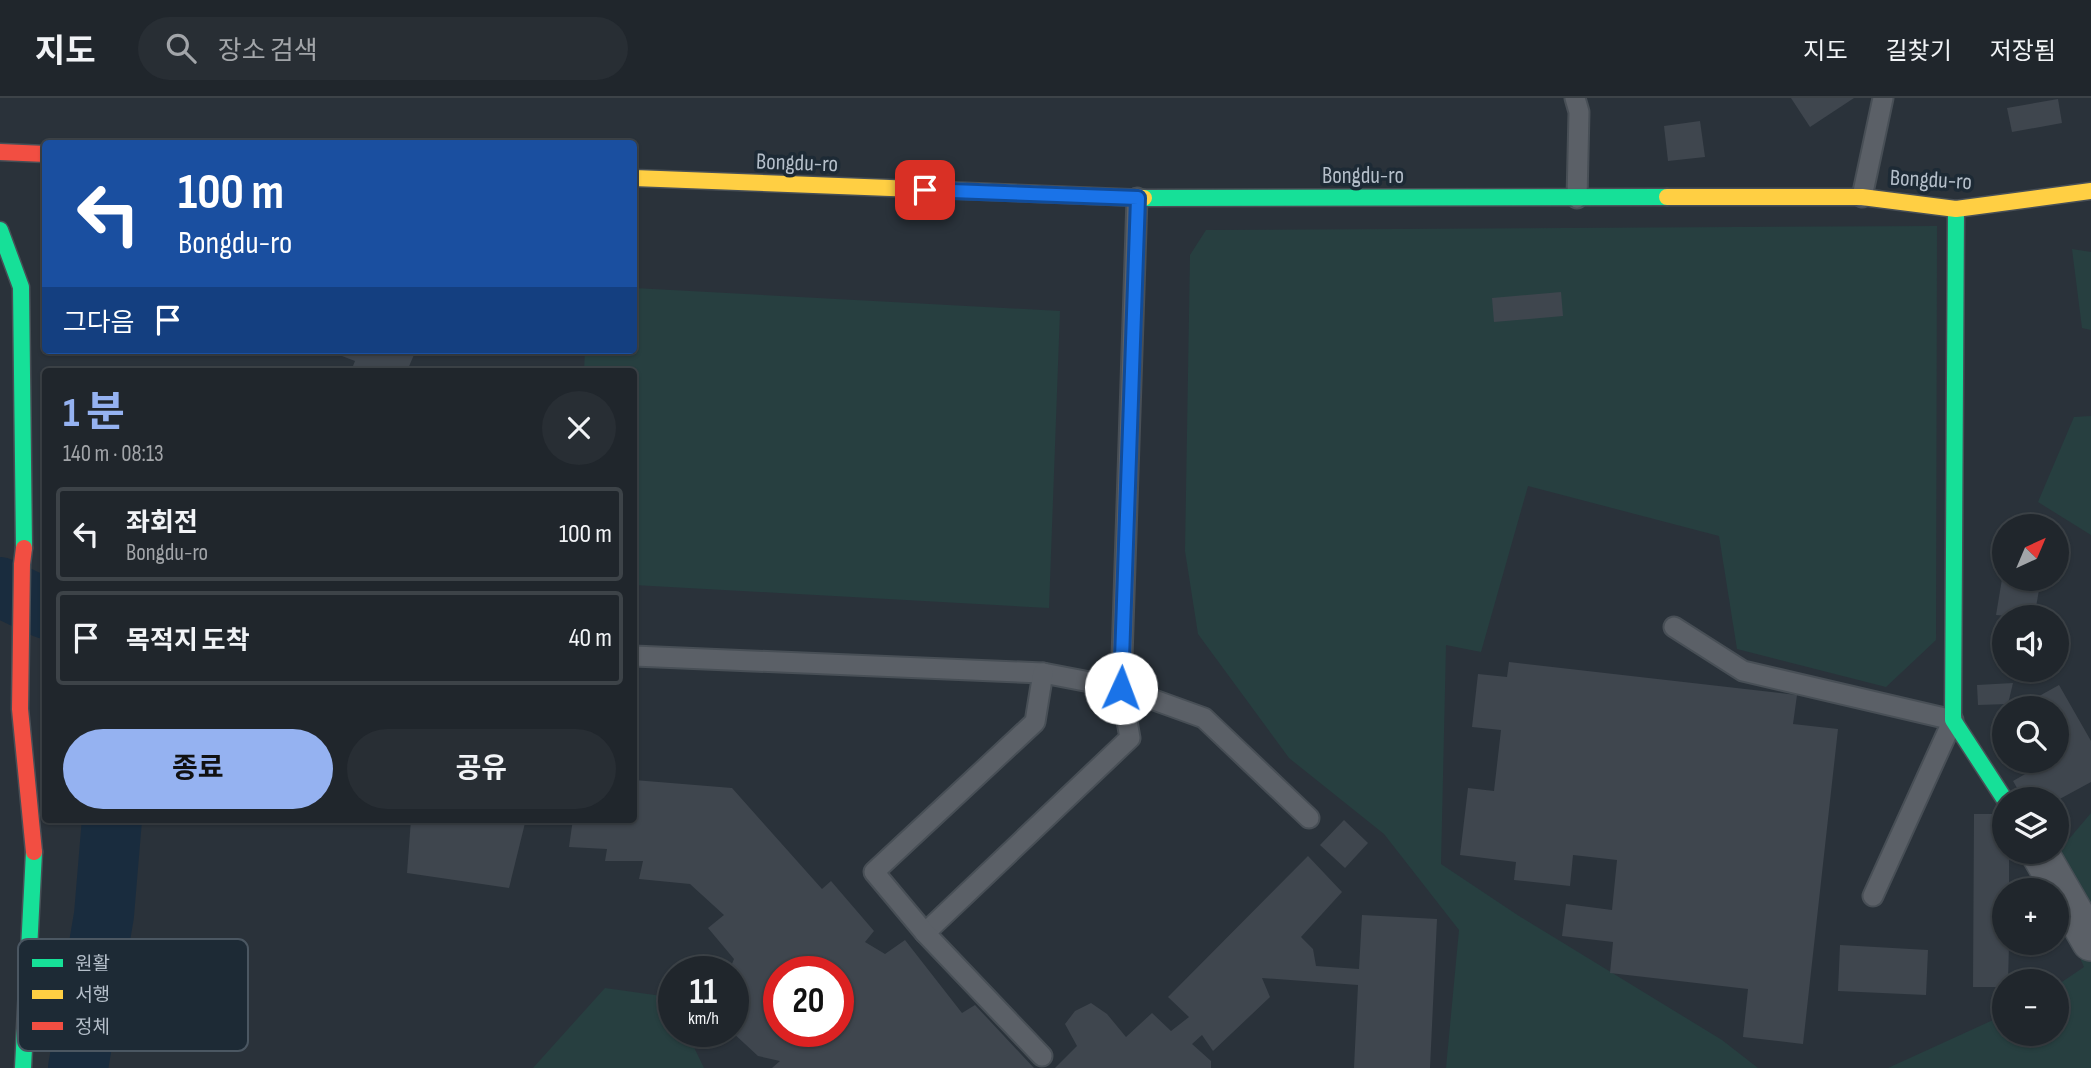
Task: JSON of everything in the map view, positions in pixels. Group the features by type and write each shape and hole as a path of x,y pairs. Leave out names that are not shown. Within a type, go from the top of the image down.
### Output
{"main road":[{"path":"0,152 42,154"},
{"name":"Bongdu-ro","path":"637,178 1138,198 1862,197 1956,209 2091,191"},
{"path":"1956,209 1953,720 1997,787"},
{"path":"0,230 21,287 25,543 14,692 34,856 30,939"}],"street":[{"path":"2046,864 2091,942"}],"lane":[{"path":"1575,98 1578,113 1577,198"},
{"path":"1862,197 1883,98"},
{"path":"925,933 1130,738 1121,688 1138,198"},
{"path":"1674,627 1743,671 1953,720 1874,896"},
{"path":"637,656 1043,673 1121,688 1204,718 1309,818"},
{"path":"1042,1056 925,933 874,872 1035,722 1043,673"}],"green space":[{"path":"1937,226 1936,640 1886,687 1737,649 1719,536 1528,486 1481,652 1446,645 1441,864 1519,916 1722,1040 1758,1068 1446,1068 1459,930 1384,834 1289,758 1198,634 1185,551 1190,255 1206,230"},
{"path":"2072,249 2091,252 2091,330 2082,328"},
{"path":"637,288 1060,311 1049,608 637,585 637,368 584,368 585,354 637,354"},
{"path":"2091,416 2091,535 2069,521 2069,514 2057,514 2038,502 2074,417"},
{"path":"2091,813 2091,1068 1888,1068 1992,1020 1992,1046 2069,1046 2069,977 2084,967 2069,934 2069,878 2044,878 2041,872 2048,864 2069,864 2069,839"},
{"path":"605,988 658,995 658,1047 694,1047 704,1068 533,1068"}],"building":[{"path":"1791,98 1854,98 1810,127"},
{"path":"2058,99 2062,123 2012,132 2007,108"},
{"path":"1700,121 1705,157 1668,161 1664,126"},
{"path":"1561,292 1563,316 1494,322 1492,298"},
{"path":"414,354 408,368 352,368 355,361 342,356"},
{"path":"2000,592 2039,592 2036,605 1998,605"},
{"path":"1509,662 1797,695 1793,724 1838,729 1803,1044 1743,1037 1748,989 1610,973 1613,942 1562,936 1566,904 1612,910 1617,860 1573,855 1570,886 1514,880 1516,862 1460,855 1468,788 1494,791 1501,730 1472,727 1478,674 1507,677"},
{"path":"2013,683 2010,696 1992,696 1992,705 1978,705 1977,685"},
{"path":"2059,685 2065,696 2039,696"},
{"path":"2069,702 2091,741 2091,782 2069,794 2069,787 2016,787 2013,781 2027,773 2069,773"},
{"path":"637,780 732,788 822,889 831,881 874,931 865,942 885,954 905,940 962,1013 975,1005 1034,1068 772,1068 780,1061 758,1056 748,1047 749,956 731,956 708,928 724,915 690,884 639,879 643,861 605,861 607,849 569,847 572,823 637,823"},
{"path":"1974,814 1992,814 1992,864 2009,864 2009,878 1992,878 1992,955 2009,955 2008,969 1992,969 1992,987 1973,987"},
{"path":"1344,820 1368,843 1345,868 1320,845"},
{"path":"411,823 525,823 509,888 407,873"},
{"path":"1308,856 1342,892 1301,937 1313,949 1316,966 1359,969 1362,915 1437,919 1430,1068 1354,1068 1358,985 1262,978 1270,997 1213,1051 1202,1035 1192,1044 1211,1061 1211,1068 1055,1068 1077,1046 1065,1024 1075,1011 1091,1003 1107,1014 1126,1037 1152,1013 1171,1031 1189,1017 1168,997"},
{"path":"1840,945 1928,950 1926,995 1838,991"}],"waterway":[{"path":"0,587 42,607"},
{"path":"100,939 112,823"},
{"path":"78,1068 81,1051"}],"traffic: fast":[{"path":"1144,198 1667,197"},
{"path":"1956,209 1953,720 1997,787"},
{"path":"0,230 21,287 24,548"},
{"path":"30,939 34,852"},
{"path":"23,1068 24,1051"}],"traffic: slow":[{"path":"637,178 1144,198"},
{"path":"1667,197 1862,197 1956,209 2091,191"}],"traffic: jam":[{"path":"0,152 42,154"},
{"path":"24,548 20,709 34,852"}],"route":[{"path":"925,190 1138,198 1121,688"}]}
